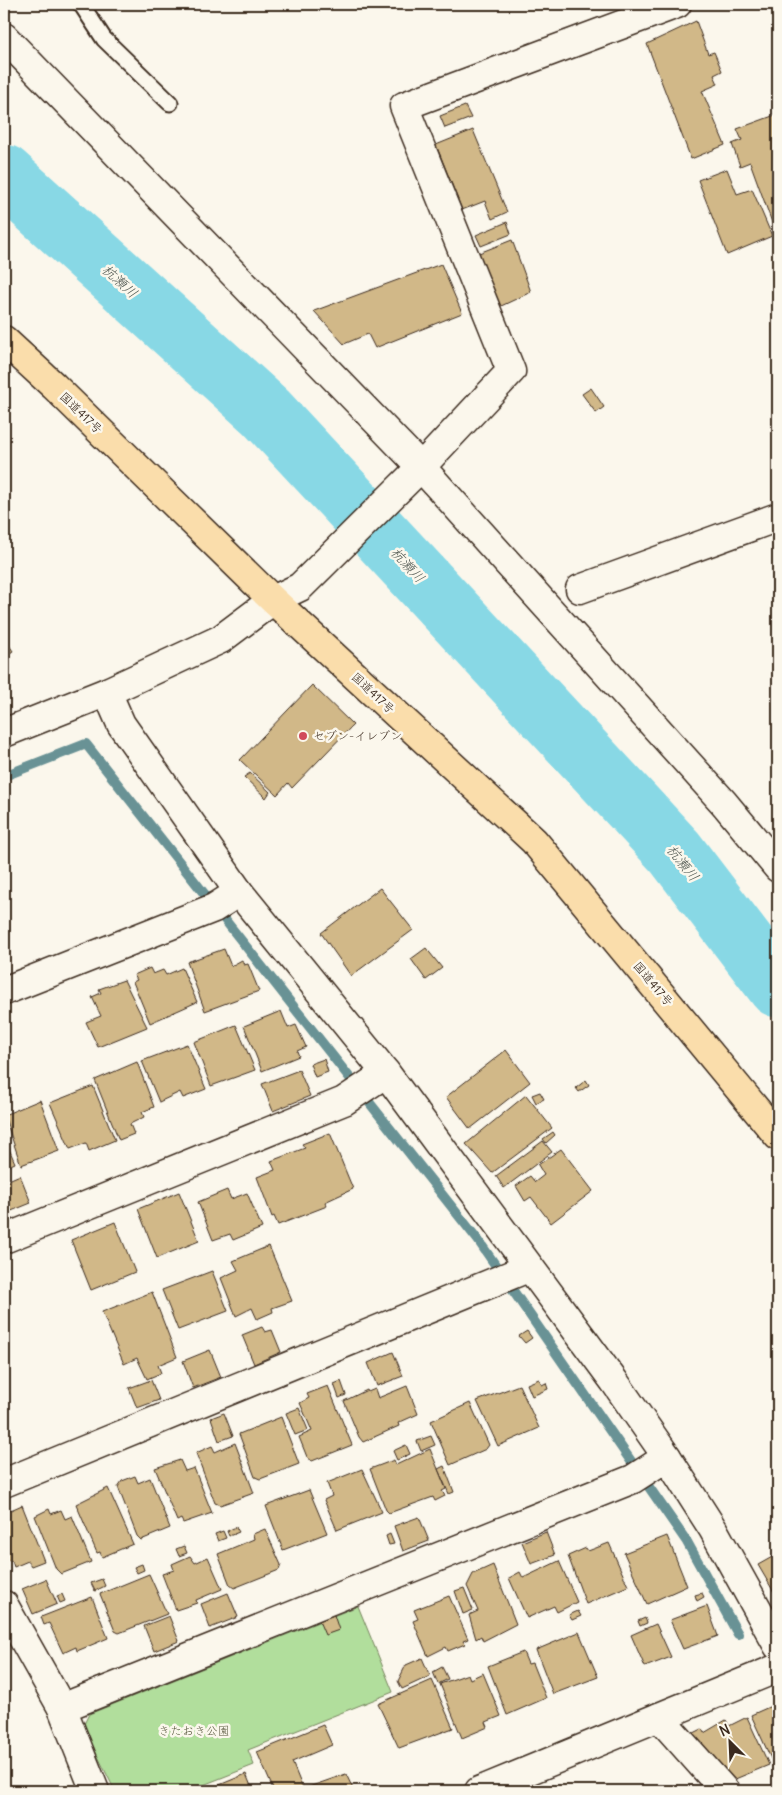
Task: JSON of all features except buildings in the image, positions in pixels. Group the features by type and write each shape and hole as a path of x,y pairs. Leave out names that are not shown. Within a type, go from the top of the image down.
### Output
{"highway":[{"name":"国道417号","path":"4,340 54,386 273,600 534,841 778,1136"}],"street":[{"path":"4,733 107,692 221,639 273,600 300,587 418,470 511,371 404,106 678,4"},
{"path":"4,37 418,470 724,803 778,868"},
{"path":"580,589 778,517"},
{"path":"107,692 121,724 227,900 382,1076 523,1270 614,1381 651,1467 713,1529 778,1646"},
{"path":"4,991 227,900"},
{"path":"4,1239 348,1098 382,1076"},
{"path":"4,1483 523,1270"},
{"path":"62,1708 651,1467"},
{"path":"4,1606 62,1708 95,1791"},
{"path":"479,1791 778,1668"},
{"path":"659,1717 726,1791"}],"lane":[{"path":"81,4 104,39 170,103"}],"green space":[{"name":"きたおき公園","path":"358,1606 393,1692 248,1750 254,1765 188,1791 115,1791 83,1726 89,1714"}],"waterway":[{"name":"杭瀬川","path":"4,175 266,412 675,852 778,987"},
{"path":"4,776 86,744 478,1240 687,1542 738,1634"}],"place":[{"name":"セブン-イレブン","path":"303,736"}]}
